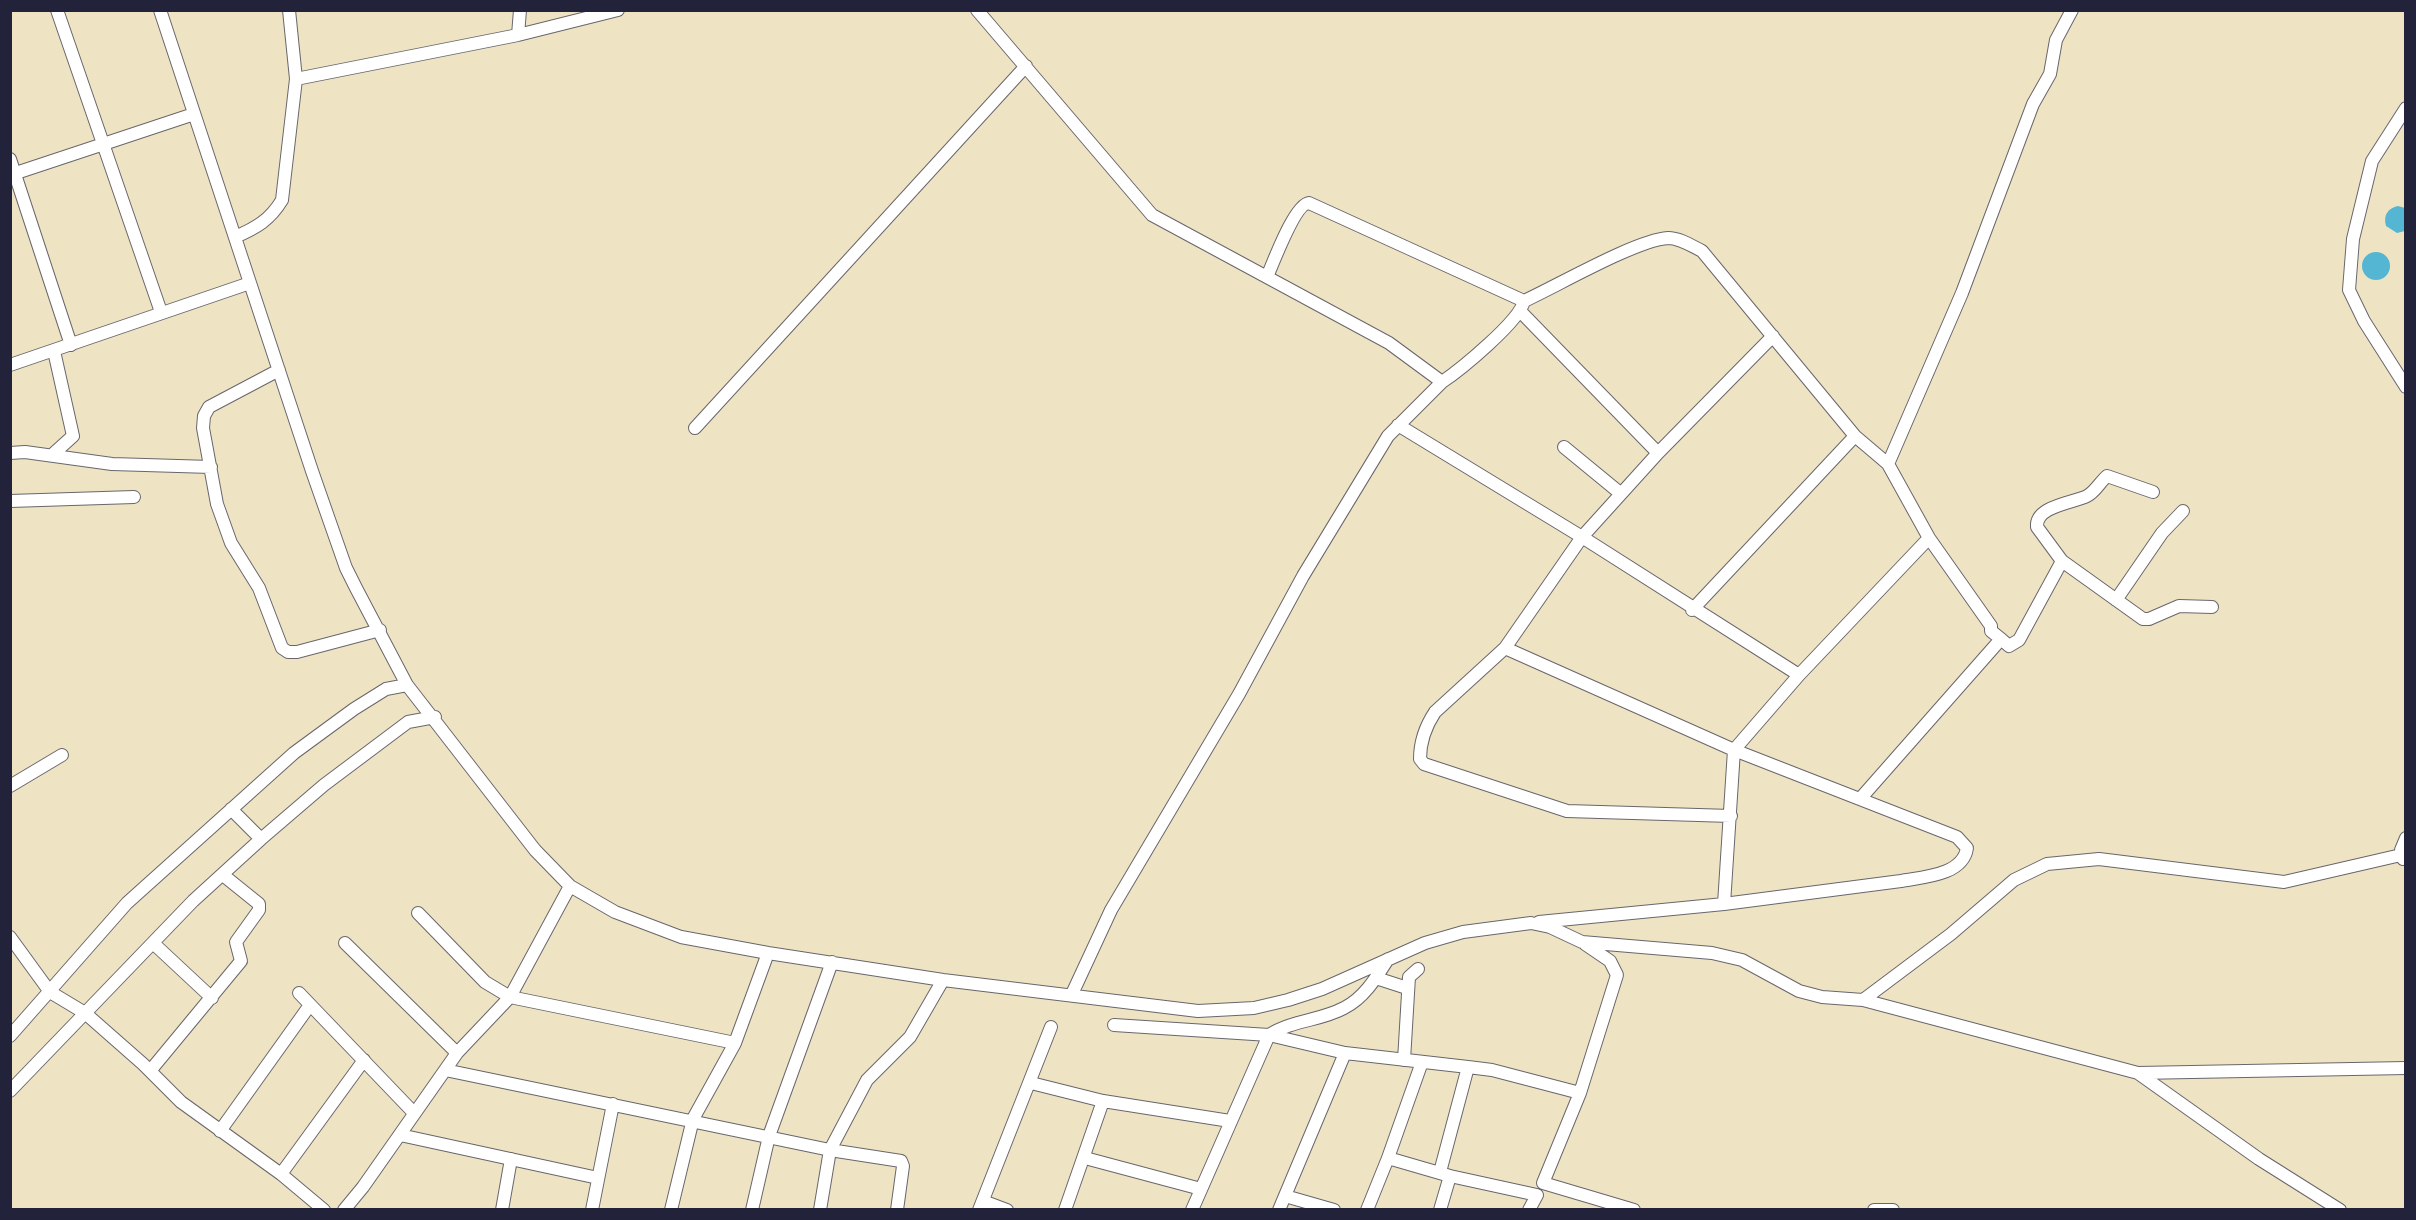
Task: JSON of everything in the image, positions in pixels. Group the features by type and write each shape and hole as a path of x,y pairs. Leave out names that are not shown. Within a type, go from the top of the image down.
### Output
{"street":[{"path":"57,10 161,312"},
{"path":"160,10 346,568 407,685 435,717 535,850 570,886 615,912 681,937 768,953 943,980 1071,994 1158,1008 1235,1010 1288,1000 1322,989 1425,943 1463,932 1724,904 1901,881 1940,872 1959,865 1965,859 1967,848 1957,837 1734,750 1504,648"},
{"path":"235,237 260,226 273,215 282,200 296,79 288,10"},
{"path":"518,35 520,10"},
{"path":"296,79 518,35 618,10"},
{"path":"977,10 1152,215 1389,343 1442,382"},
{"path":"1887,464 1962,293 2033,104 2050,74 2056,40 2072,10"},
{"path":"695,428 1026,66"},
{"path":"2406,108 2372,161 2353,239 2349,290 2364,321 2406,387"},
{"path":"13,174 194,114"},
{"path":"10,159 13,174 71,345"},
{"path":"1267,277 1293,220 1301,206 1309,203 1522,306 1658,453"},
{"path":"1071,994 1111,910 1239,693 1303,576 1388,436 1442,382 1463,368 1522,306 1630,251 1667,238 1680,240 1702,251 1708,257 1855,436 1887,464 1929,538 1991,626 1991,631 2009,646 2019,640 2062,561"},
{"path":"10,365 250,283"},
{"path":"1731,816 1567,811 1424,764 1420,759 1420,748 1427,724 1435,712 1504,648 1582,537 1658,453 1773,336"},
{"path":"52,455 73,436 54,351"},
{"path":"279,370 209,407 204,416 203,428 210,467 218,504 231,543 259,588 282,648 288,652 297,652 380,630"},
{"path":"1398,425 1582,537 1692,610 1799,675"},
{"path":"1692,610 1855,436"},
{"path":"1564,447 1620,493"},
{"path":"10,453 52,455 112,464 210,467"},
{"path":"2154,492 2107,476 2087,496 2044,513 2038,519 2037,527 2062,561 2143,619 2149,619 2179,606 2212,607"},
{"path":"10,501 134,497"},
{"path":"2116,600 2162,533 2183,511"},
{"path":"1724,904 1734,750 1799,675 1929,538"},
{"path":"1860,799 2001,639"},
{"path":"10,1036 127,903 294,753 354,709 386,689 407,685"},
{"path":"10,1091 153,943 261,839 324,785 408,722 435,717"},
{"path":"10,786 62,755"},
{"path":"231,809 261,839"},
{"path":"1863,1000 1951,934 2014,880 2048,864 2099,859 2284,882 2403,858 2406,838"},
{"path":"150,1071 241,961 236,942 259,910 254,898 223,875"},
{"path":"344,1209 400,1135 457,1053 510,997 570,886"},
{"path":"418,913 485,982 510,997 735,1043"},
{"path":"1529,1209 1543,1183 1580,1093 1617,975 1610,961 1582,942 1550,927 1531,923"},
{"path":"10,937 50,992 85,1013 181,1102 281,1174 324,1209"},
{"path":"1582,942 1712,953 1742,960 1799,991 1822,997 1863,1000 2138,1073 2406,1068"},
{"path":"153,943 212,998"},
{"path":"345,943 457,1053"},
{"path":"671,1209 693,1119 735,1043 768,953"},
{"path":"1192,1209 1269,1035 1287,1026 1346,1008 1376,978 1389,958"},
{"path":"752,1209 768,1136 832,963"},
{"path":"1404,1060 1407,988 1409,977 1418,969"},
{"path":"1376,978 1407,988"},
{"path":"820,1209 830,1150 867,1080 910,1037 943,980"},
{"path":"299,993 414,1113"},
{"path":"220,1131 310,1005"},
{"path":"1114,1025 1269,1035 1345,1053 1492,1070 1580,1093"},
{"path":"1007,1209 981,1205 1031,1083 1051,1027"},
{"path":"1279,1209 1345,1053"},
{"path":"281,1174 364,1060"},
{"path":"1367,1209 1422,1062"},
{"path":"1440,1209 1445,1174 1468,1067"},
{"path":"445,1070 693,1119 830,1150 901,1161 903,1166 897,1209"},
{"path":"2138,1073 2259,1159 2340,1209"},
{"path":"1031,1083 1103,1101 1230,1121"},
{"path":"1065,1209 1085,1158 1103,1101"},
{"path":"592,1209 613,1104"},
{"path":"400,1135 598,1178"},
{"path":"1085,1158 1200,1189"},
{"path":"1388,1158 1537,1196"},
{"path":"502,1209 511,1159"},
{"path":"1543,1183 1634,1209"},
{"path":"1285,1196 1334,1209"},
{"path":"1874,1209 1893,1209"}],"water":[{"path":"2398,206 2405,208 2405,231 2397,233 2386,226 2385,219 2391,208"},
{"path":"2376,252 2386,256 2390,266 2386,276 2376,280 2366,276 2362,266 2366,256"}]}
